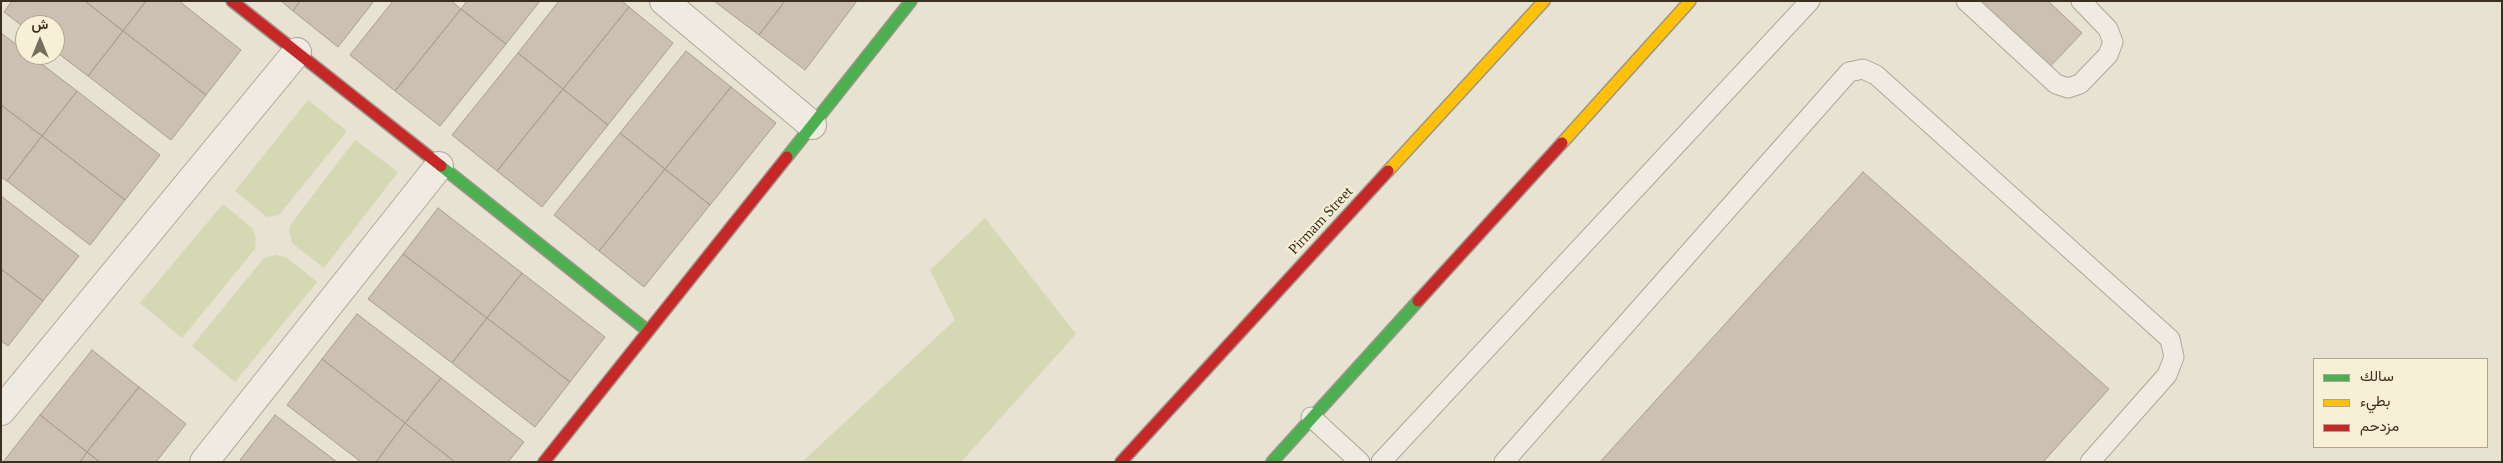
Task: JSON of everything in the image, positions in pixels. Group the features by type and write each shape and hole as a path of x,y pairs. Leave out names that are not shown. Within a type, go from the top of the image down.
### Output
{"main road":[{"path":"232,1 648,331"},
{"path":"544,462 911,1"},
{"name":"Pirmam Street","path":"1121,462 1544,1"},
{"path":"1272,462 1690,1"}],"street":[{"path":"664,1 812,125"},
{"path":"1,411 297,52"},
{"path":"204,462 439,166"}],"lane":[{"path":"1381,462 1810,1"},
{"path":"1966,1 2056,84 2068,88 2080,84 2108,55 2113,42 2108,29 2081,1"},
{"path":"1504,462 1849,72 1863,69 1876,75 2170,340 2174,357 2167,375 2090,462"},
{"path":"1311,418 1360,462"}],"green space":[{"path":"308,100 347,131 279,215 267,217 235,191"},
{"path":"355,140 398,172 324,268 292,243 289,230 291,224"},
{"path":"223,204 252,228 256,238 255,249 182,338 140,303"},
{"path":"985,218 1076,334 961,462 802,462 955,320 930,270"},
{"path":"276,255 287,258 317,282 235,382 192,346 264,258"}],"building":[{"path":"12,1 85,1 123,31 88,76 65,59 65,15 15,15 15,20 4,12"},
{"path":"85,1 146,1 123,31"},
{"path":"146,1 179,1 241,50 206,95 123,31"},
{"path":"281,1 300,1 293,11"},
{"path":"300,1 374,1 338,47 293,11"},
{"path":"393,1 451,1 461,9 395,91 350,55"},
{"path":"467,1 540,1 506,44 461,9"},
{"path":"559,1 622,1 629,7 563,89 518,53"},
{"path":"714,1 785,1 759,35"},
{"path":"785,1 857,1 805,70 759,35"},
{"path":"1969,1 2048,1 2082,33 2044,73"},
{"path":"629,7 673,43 608,125 563,89"},
{"path":"461,9 506,44 440,126 395,91"},
{"path":"123,31 206,95 171,140 88,76"},
{"path":"1,33 15,44 15,65 43,65 77,91 42,136 1,105"},
{"path":"686,51 731,87 665,169 620,133"},
{"path":"518,53 563,89 497,171 452,135"},
{"path":"731,87 776,123 710,205 665,169"},
{"path":"563,89 608,125 542,207 497,171"},
{"path":"77,91 160,155 125,200 42,136"},
{"path":"1,105 42,136 7,181 1,177"},
{"path":"620,133 665,169 599,251 554,215"},
{"path":"42,136 125,200 90,245 7,181"},
{"path":"665,169 710,205 644,287 599,251"},
{"path":"1863,172 2109,389 2043,462 1600,462"},
{"path":"1,196 79,256 43,301 1,269"},
{"path":"438,208 522,273 487,318 403,254"},
{"path":"403,254 487,318 452,363 368,299"},
{"path":"1,269 43,301 8,346 1,341"},
{"path":"522,273 605,337 570,382 487,318"},
{"path":"357,314 441,378 405,423 322,359"},
{"path":"487,318 570,382 535,427 452,363"},
{"path":"92,350 139,387 87,452 40,415"},
{"path":"322,359 405,423 376,462 361,462 287,405"},
{"path":"441,378 524,442 508,462 455,462 405,423"},
{"path":"139,387 186,424 156,462 100,462 87,452"},
{"path":"40,415 87,452 80,462 3,462"},
{"path":"275,415 337,462 242,462 240,460"},
{"path":"405,423 455,462 376,462"},
{"path":"87,452 100,462 80,462"}],"traffic: fast":[{"path":"787,157 911,1"},
{"path":"441,166 648,331"},
{"path":"1272,462 1418,301"}],"traffic: slow":[{"path":"1388,171 1544,1"},
{"path":"1562,143 1690,1"}],"traffic: jam":[{"path":"232,1 441,166"},
{"path":"1418,301 1562,143"},
{"path":"544,462 787,157"},
{"path":"1121,462 1388,171"}]}
